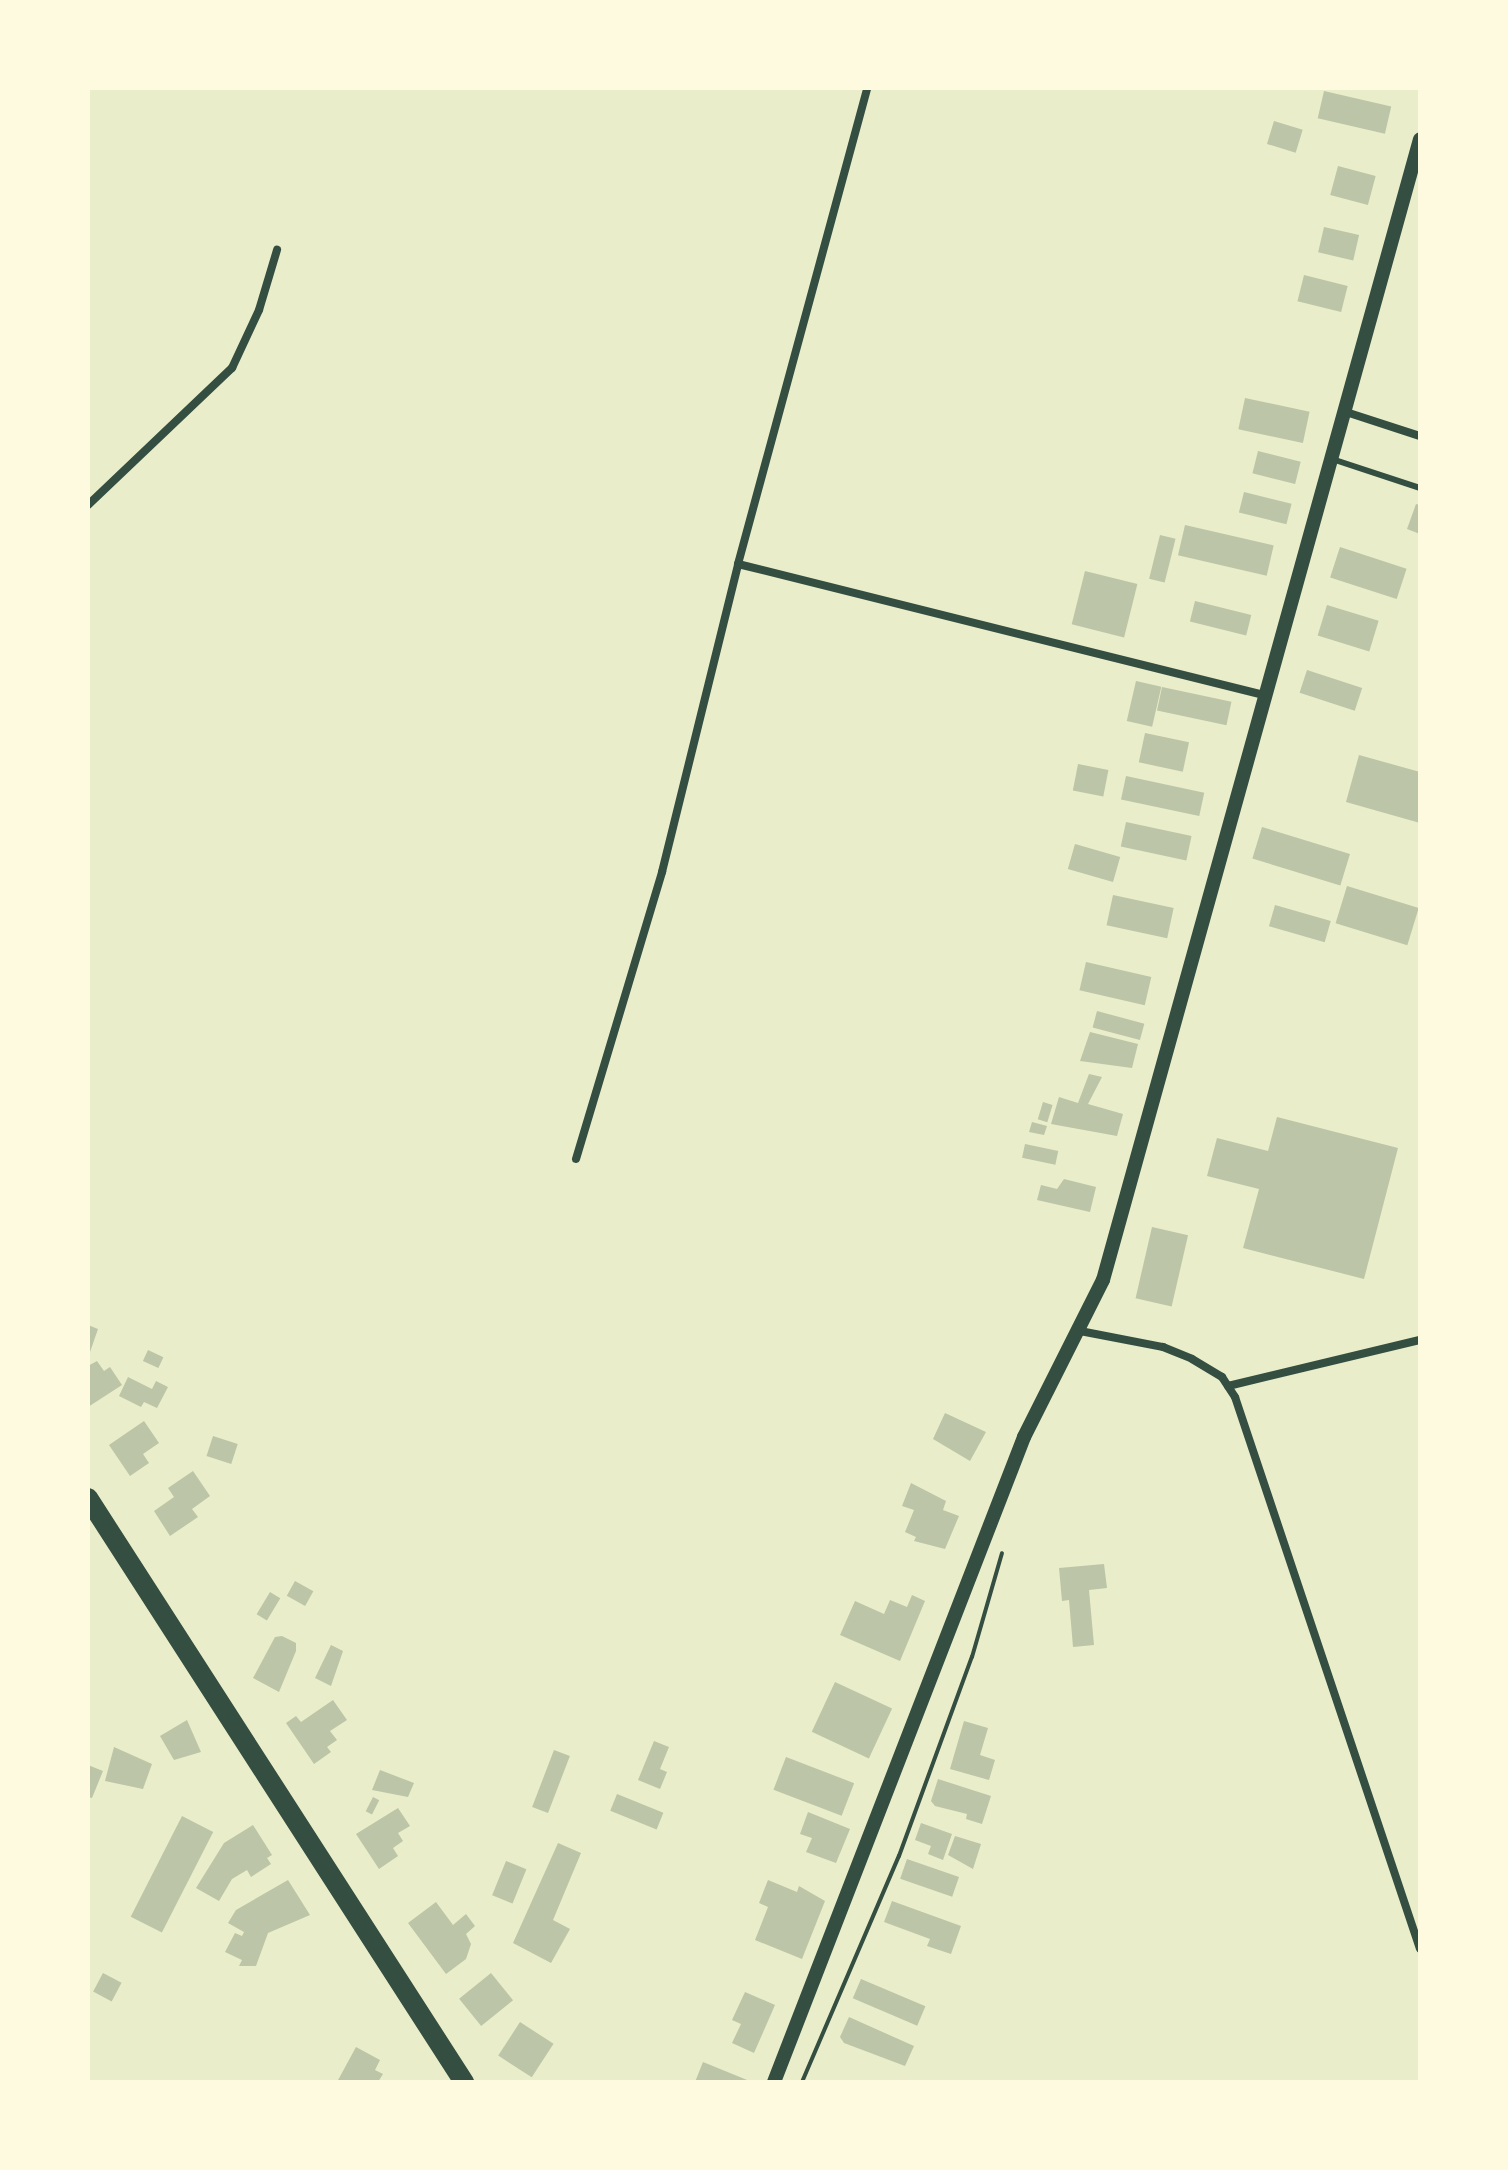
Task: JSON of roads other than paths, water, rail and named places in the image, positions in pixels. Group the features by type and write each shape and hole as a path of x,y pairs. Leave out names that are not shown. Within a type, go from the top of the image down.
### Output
{"main road":[{"path":"88,1498 464,2082"}],"street":[{"path":"576,1159 662,872 738,564 867,88"},
{"path":"774,2082 1024,1437 1103,1280 1268,696 1420,139"},
{"path":"88,505 232,368 251,330 277,250"},
{"path":"1346,412 1420,436"},
{"path":"738,564 1268,696"},
{"path":"1080,1331 1163,1347 1208,1367 1228,1386 1251,1442 1333,1702 1420,1949"},
{"path":"1228,1386 1420,1340"}],"lane":[{"path":"1332,459 1420,488"}]}
